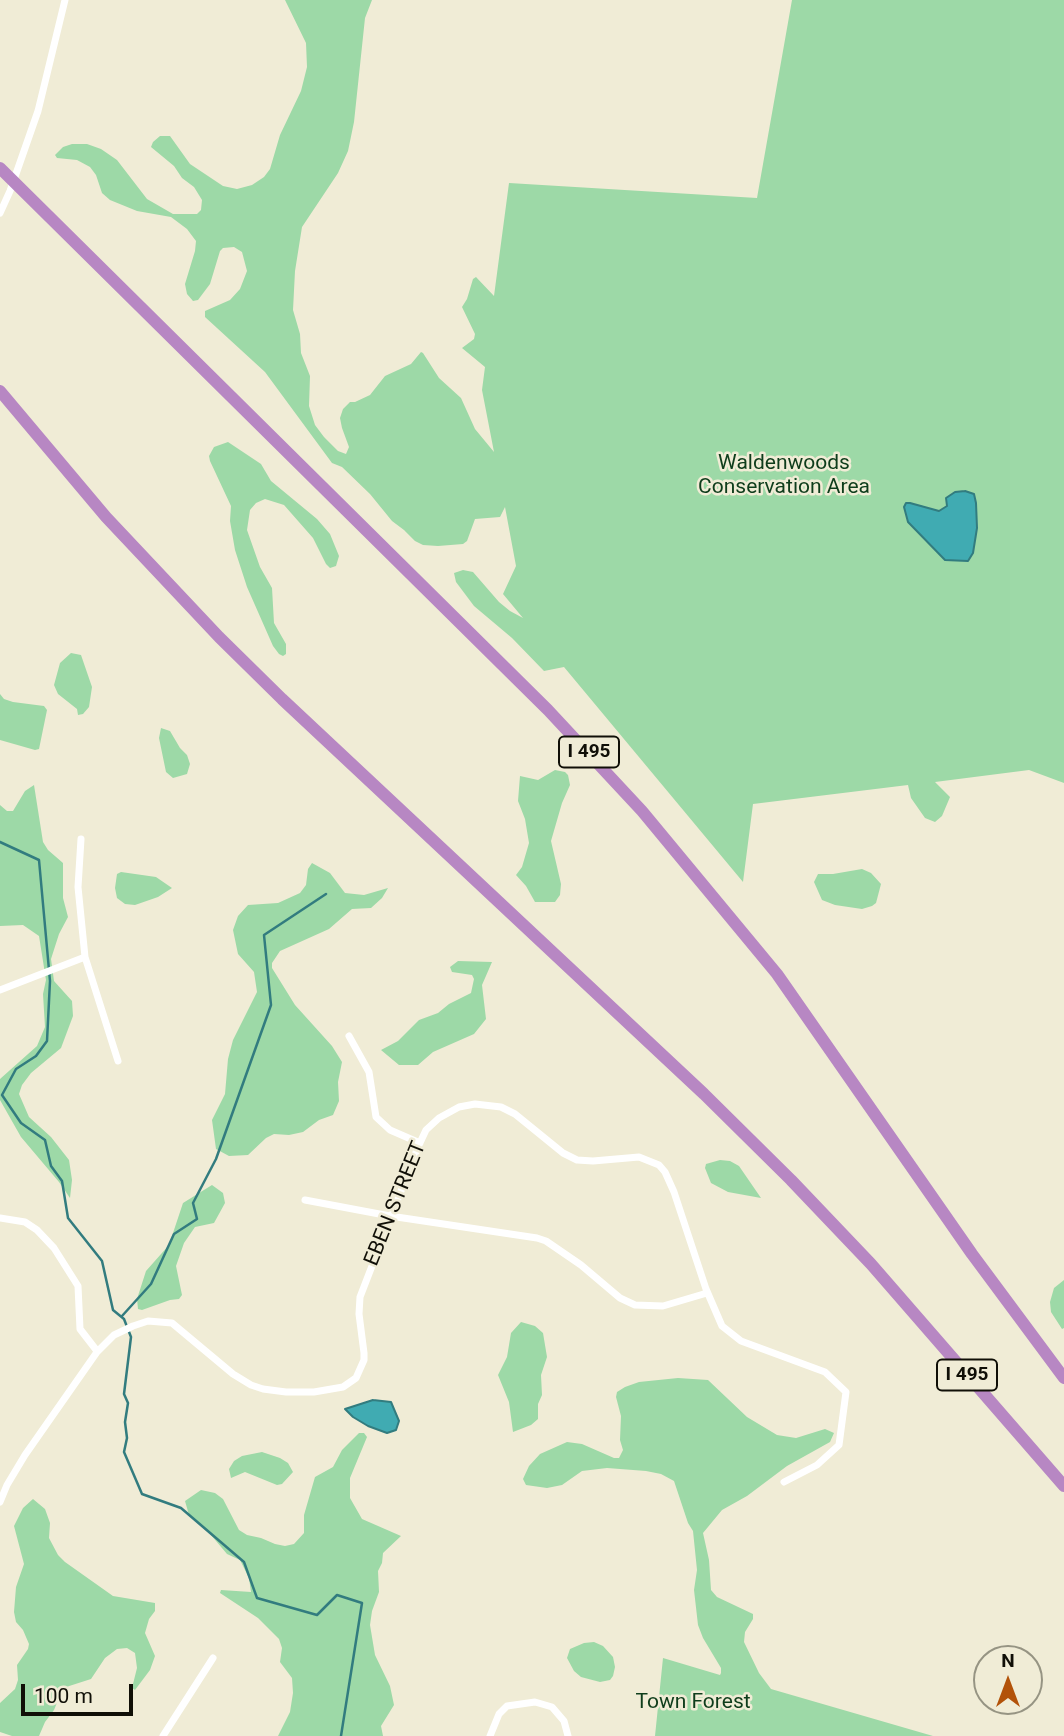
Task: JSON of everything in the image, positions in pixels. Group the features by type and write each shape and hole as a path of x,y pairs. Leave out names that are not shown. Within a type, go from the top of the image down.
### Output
{"highway":[{"name":"I 495","path":"0,168 529,691 642,811 777,974 972,1254 1064,1378"},
{"name":"I 495","path":"0,391 106,517 219,637 704,1094 791,1180 871,1264 1064,1486"}],"street":[{"path":"0,213 31,134 65,0"},
{"path":"81,839 78,887 85,957 118,1061"},
{"path":"0,990 43,971 85,957"},
{"path":"349,1036 369,1072 376,1117 390,1130 420,1143"},
{"name":"EBEN STREET","path":"0,1502 25,1455 97,1352 122,1330 133,1325 148,1321 172,1323 233,1374 263,1389 298,1393 343,1387 356,1378 363,1360 364,1345 359,1314 360,1297 426,1130 445,1114 468,1105 484,1104 501,1107 516,1114 570,1157 593,1161 639,1157 654,1162 665,1172 674,1192 718,1320 734,1336 761,1350 825,1372 846,1392 839,1445 817,1465 784,1482"},
{"path":"305,1200 537,1238 554,1246 620,1298 635,1305 663,1306 707,1293"},
{"path":"0,1218 25,1222 54,1248 78,1286 80,1329 97,1352"},
{"path":"163,1736 213,1658"},
{"path":"490,1736 499,1714 508,1706 536,1702 552,1707 564,1721 568,1736"}],"green space":[{"name":"Waldenwoods Conservation Area","path":"285,0 372,0 365,18 354,122 348,151 338,173 302,227 295,271 293,310 300,334 301,353 310,376 309,406 315,425 324,437 338,451 346,454 349,447 340,418 343,409 350,402 370,395 385,376 411,364 421,352 439,378 461,398 475,429 494,452 482,390 485,367 462,348 474,339 475,334 462,307 476,277 494,296 509,183 757,198 792,0 1064,0 1064,783 1029,770 935,782 950,797 942,816 935,822 925,818 911,798 908,785 753,804 743,882 564,667 544,671 512,638 474,606 456,582 454,573 463,570 473,572 499,602 523,618 503,594 516,566 505,507 500,517 475,519 467,541 463,544 438,546 423,545 415,541 392,521 370,494 342,467 332,463 265,372 205,317 205,311 230,300 240,289 247,271 242,252 234,247 220,251 210,284 198,300 193,301 187,294 185,284 196,241 187,229 171,217 137,211 110,200 102,193 90,167 77,160 57,158 55,155 63,147 72,144 87,144 101,149 117,160 147,199 173,214 197,214 201,210 202,200 174,166 151,147 160,136 170,136 190,164 223,186 237,189 252,185 264,177 270,169 280,135 301,91 307,67 306,43"},
{"path":"228,442 261,464 271,481 317,519 330,534 339,556 336,566 330,568 313,538 284,505 265,499 250,510 247,530 260,567 272,588 274,623 286,644 286,654 283,656 273,646 247,587 235,550 230,521 231,506 210,461 209,456 214,447"},
{"path":"71,653 81,655 92,687 89,707 83,714 78,715 77,709 58,694 54,685 60,663"},
{"path":"0,694 4,699 44,706 47,710 39,749 0,740"},
{"path":"161,728 170,731 187,755 190,764 187,774 173,778 166,772 159,738"},
{"path":"555,770 568,775 570,785 551,841 561,884 560,895 555,902 535,902 516,875 522,867 529,843 525,819 518,801 520,776 538,780"},
{"path":"34,785 43,842 63,863 63,898 68,917 51,959 54,981 72,1001 73,1016 61,1048 31,1073 19,1094 29,1117 51,1137 69,1160 72,1180 70,1198 21,1137 0,1100 0,1079 37,1046 45,1027 43,994 46,980 39,936 23,925 0,926 0,805 7,811 13,811 25,791"},
{"path":"312,863 330,873 345,893 364,895 388,888 371,908 352,909 329,929 280,951 272,963 272,968 295,1005 332,1046 342,1062 338,1082 339,1101 333,1115 319,1120 303,1132 274,1134 248,1155 229,1156 216,1149 212,1120 225,1094 228,1059 233,1040 257,992 254,972 238,954 233,930 238,916 248,905 278,903 300,893 306,885 308,869"},
{"path":"862,869 871,873 881,884 876,903 862,909 822,900 814,882 818,874"},
{"path":"121,872 156,877 172,888 158,897 135,905 125,904 117,898 115,888 117,874"},
{"path":"458,961 492,962 482,985 486,1019 474,1034 433,1052 418,1065 399,1065 381,1050 398,1041 419,1020 438,1013 471,993 474,979 472,975 452,972 450,967"},
{"path":"720,1160 739,1166 761,1198 728,1192 711,1183 706,1164"},
{"path":"212,1185 223,1193 225,1203 214,1223 195,1227 184,1243 176,1266 182,1295 179,1299 138,1309 137,1299 146,1271 169,1245 183,1203"},
{"path":"1064,1280 1062,1329 1051,1312 1050,1302 1054,1288"},
{"path":"521,1322 535,1326 543,1333 547,1357 541,1375 542,1395 538,1404 538,1419 513,1432 509,1402 498,1375 507,1357 511,1333"},
{"name":"Town Forest","path":"678,1378 708,1380 747,1417 777,1435 796,1438 825,1429 834,1433 830,1442 787,1466 747,1496 722,1510 703,1533 709,1560 711,1590 717,1597 753,1614 745,1632 744,1642 759,1673 771,1689 933,1736 655,1736 663,1658 720,1675 721,1673 721,1668 698,1625 694,1590 697,1570 693,1531 674,1481 661,1474 646,1471 607,1468 582,1471 562,1485 547,1488 526,1485 523,1479 529,1466 540,1454 567,1442 582,1444 619,1458 623,1450 617,1392 639,1382"},
{"path":"359,1433 364,1433 367,1437 350,1478 350,1498 362,1519 401,1536 383,1553 378,1571 379,1592 370,1625 375,1655 390,1686 394,1705 381,1726 383,1736 278,1736 290,1712 293,1693 292,1678 280,1662 282,1648 279,1639 258,1618 220,1593 221,1590 251,1592 249,1578 240,1560 227,1554 189,1515 185,1501 201,1490 215,1493 223,1499 239,1530 275,1544 294,1544 304,1533 304,1515 315,1477 333,1467 342,1450"},
{"path":"262,1452 288,1463 293,1472 282,1484 277,1485 245,1472 231,1478 229,1469 234,1461 242,1456"},
{"path":"33,1499 45,1509 50,1523 49,1538 65,1562 113,1596 155,1603 155,1611 149,1619 145,1633 155,1656 150,1670 135,1690 132,1688 137,1668 135,1653 127,1648 117,1649 105,1658 91,1679 63,1688 39,1736 12,1736 0,1732 0,1703 15,1689 18,1680 17,1665 29,1644 16,1622 14,1612 16,1587 24,1564 14,1526 23,1508"},
{"path":"594,1642 603,1646 613,1657 615,1667 610,1680 600,1682 581,1677 567,1658 570,1649"}],"water":[{"path":"955,492 974,494 976,503 977,528 973,553 968,561 945,560 908,522 904,507 906,503 910,503 939,511 947,506 946,498"},
{"path":"373,1400 391,1402 399,1421 396,1430 387,1433 368,1426 345,1409"}],"waterway":[{"path":"0,842 39,860 50,981 47,1041 36,1056 16,1069 2,1095 21,1123 45,1140 51,1166 62,1181 68,1218 102,1261 113,1310 124,1319 131,1337 124,1394 128,1403 124,1452 142,1494 181,1508 244,1562 257,1598 317,1615 337,1595 362,1603 341,1736"},
{"path":"122,1316 151,1284 174,1234 197,1219 193,1203 216,1159 271,1005 264,935 326,894"}]}
